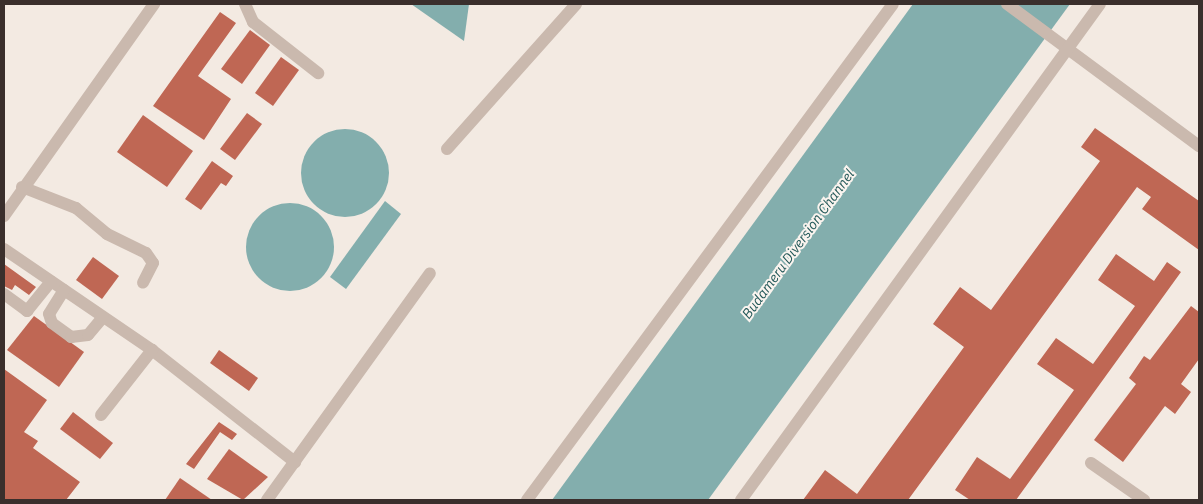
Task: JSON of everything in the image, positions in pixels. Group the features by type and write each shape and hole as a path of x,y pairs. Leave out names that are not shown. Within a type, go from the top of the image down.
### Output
{"lane":[{"path":"4,216 154,4"},
{"path":"245,4 253,22 318,73"},
{"path":"447,149 576,4"},
{"path":"536,498 893,4"},
{"path":"1007,4 1070,48 1199,146"},
{"path":"741,500 1100,4"},
{"path":"22,188 76,208 107,234 146,253 153,263 143,283"},
{"path":"4,249 152,350 295,462"},
{"path":"267,500 430,272"},
{"path":"4,294 27,311 51,281"},
{"path":"64,290 49,314 52,323 71,337 88,335 103,317"},
{"path":"101,415 152,350"},
{"path":"1091,463 1144,500"}],"water":[{"path":"411,4 469,4 464,41"},
{"name":"Budameru Diversion Channel","path":"913,4 1070,4 708,500 552,500"},
{"path":"345,129 362,133 376,142 385,156 389,173 385,190 376,204 362,213 345,217 328,213 314,204 305,190 301,173 305,156 314,142 328,133"},
{"path":"385,201 401,214 346,289 330,277"},
{"path":"290,203 307,207 321,216 330,230 334,247 330,264 321,278 307,287 290,291 273,287 259,278 250,264 246,247 250,230 259,216 273,207"}],"building":[{"path":"220,12 236,23 198,76 231,99 204,140 153,106"},
{"path":"250,30 270,45 242,84 221,69"},
{"path":"281,57 299,70 273,106 255,93"},
{"path":"247,113 262,124 235,160 220,149"},
{"path":"143,115 193,151 167,187 117,152"},
{"path":"1095,128 1199,201 1199,250 1142,209 1151,197 1137,187 908,500 803,500 825,470 857,494 964,347 933,324 960,287 991,310 1100,161 1081,147"},
{"path":"212,161 233,176 226,186 221,183 201,210 185,199"},
{"path":"1116,254 1154,281 1167,262 1181,272 1016,500 970,500 955,490 977,457 1010,479 1074,390 1037,364 1056,338 1093,364 1135,306 1098,280"},
{"path":"93,257 119,276 102,299 76,280"},
{"path":"4,264 36,287 29,295 15,285 12,290 4,286"},
{"path":"1191,306 1199,312 1199,359 1181,384 1191,392 1175,414 1165,406 1123,462 1094,440 1136,384 1129,378 1144,356 1150,360"},
{"path":"34,316 84,352 59,387 7,350"},
{"path":"219,350 258,378 249,391 210,363"},
{"path":"4,369 47,400 24,432 38,441 33,448 80,482 66,500 4,500"},
{"path":"73,412 113,443 100,459 60,429"},
{"path":"219,422 237,434 232,440 220,432 194,469 186,464"},
{"path":"229,449 268,477 243,500 207,479"},
{"path":"180,478 212,500 165,500"}]}
